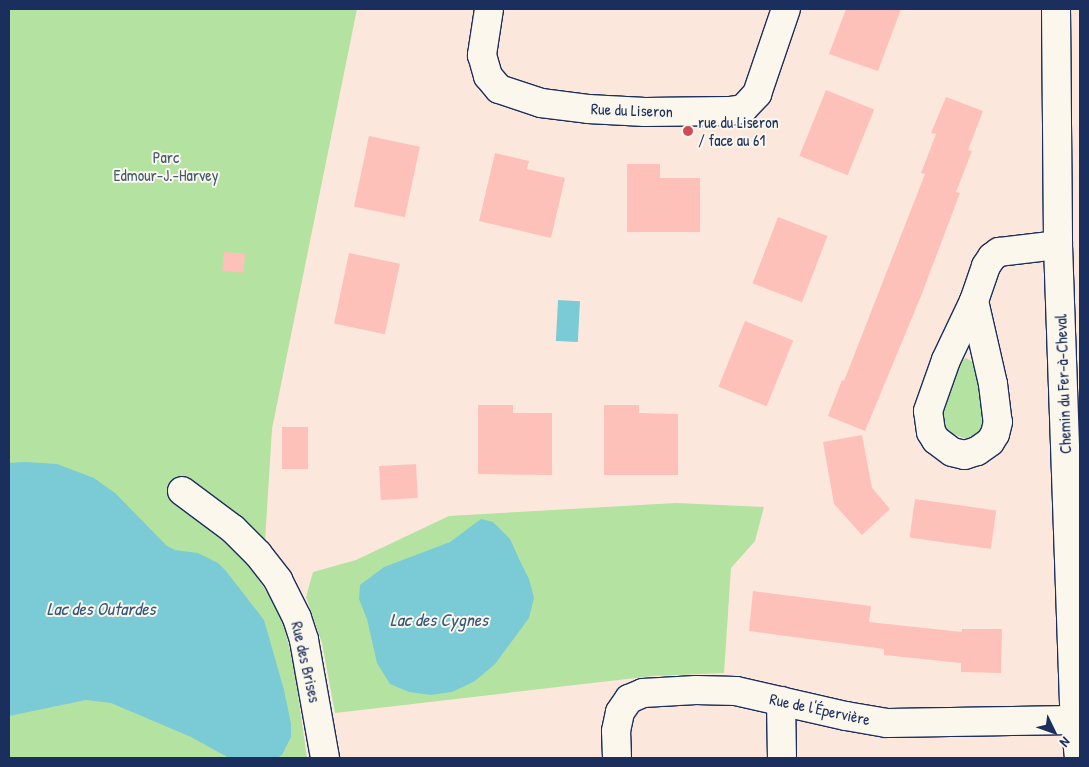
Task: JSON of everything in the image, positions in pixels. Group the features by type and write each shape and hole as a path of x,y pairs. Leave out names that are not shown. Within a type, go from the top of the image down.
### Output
{"street":[{"name":"Rue du Liseron","path":"489,9 482,55 488,76 499,89 541,103 588,109 652,112 729,111 743,109 761,86 786,9"},
{"name":"Chemin du Fer-à-Cheval","path":"1056,9 1068,44 1058,245 1074,519 1075,720 1079,758"},
{"path":"974,301 993,384 998,422 995,434 990,442 977,451 965,455 952,452 936,440 931,432 928,411 946,360 974,301 986,266 996,254 1019,249 1058,245"},
{"name":"Rue des Brises","path":"182,491 233,529 258,554 278,580 297,618 304,640 325,758"},
{"name":"Rue de l'Épervière","path":"617,758 617,721 624,705 635,695 723,689 748,692 887,723 1075,720"},
{"path":"782,701 782,758"}],"green space":[{"name":"Parc Edmour-J.-Harvey","path":"9,9 357,9 272,429 265,542 246,561 277,607 284,626 294,667 307,758 9,758"},
{"path":"966,358 974,363 986,416 985,424 980,432 966,439 948,432 942,424 942,409 961,361"},
{"path":"676,503 764,507 755,541 731,568 724,673 653,676 335,713 322,643 306,597 313,572 356,560 449,516"}],"water":[{"path":"558,300 580,301 578,342 556,341"},
{"name":"Lac des Outardes","path":"9,463 57,464 94,478 115,493 167,546 175,550 198,553 218,563 226,571 264,620 284,690 291,724 291,737 282,755 277,758 229,758 191,737 111,703 86,700 9,716"},
{"name":"Lac des Cygnes","path":"481,519 493,522 510,539 529,579 534,598 529,618 495,664 475,681 452,692 431,695 409,692 390,684 377,663 367,619 359,599 360,585 384,567 450,542"}],"building":[{"path":"846,9 901,9 878,71 829,54"},
{"path":"826,90 874,109 848,175 799,156"},
{"path":"946,97 983,111 968,150 972,151 956,192 960,193 921,296 865,431 828,416 842,380 844,381 925,174 921,173 936,134 931,133"},
{"path":"369,136 420,147 405,217 354,206"},
{"path":"495,153 529,161 527,169 565,178 551,238 479,221"},
{"path":"627,164 660,164 660,178 700,178 700,232 627,232"},
{"path":"778,217 827,236 802,302 753,283"},
{"path":"224,252 245,254 243,273 222,271"},
{"path":"349,253 400,264 385,334 334,323"},
{"path":"745,321 793,340 767,406 718,387"},
{"path":"478,405 513,405 513,413 552,413 552,475 478,474"},
{"path":"604,405 639,405 639,413 678,414 678,475 604,475"},
{"path":"282,427 308,427 308,469 282,469"},
{"path":"862,435 872,488 890,509 862,535 834,504 823,442"},
{"path":"416,464 418,498 381,500 379,466"},
{"path":"915,499 996,510 991,549 910,538"},
{"path":"753,591 871,606 869,622 962,632 962,629 1002,629 1001,673 961,672 961,663 884,655 884,649 749,631"}],"place":[{"name":"rue du Liseron / face au 61","path":"688,131"}]}
